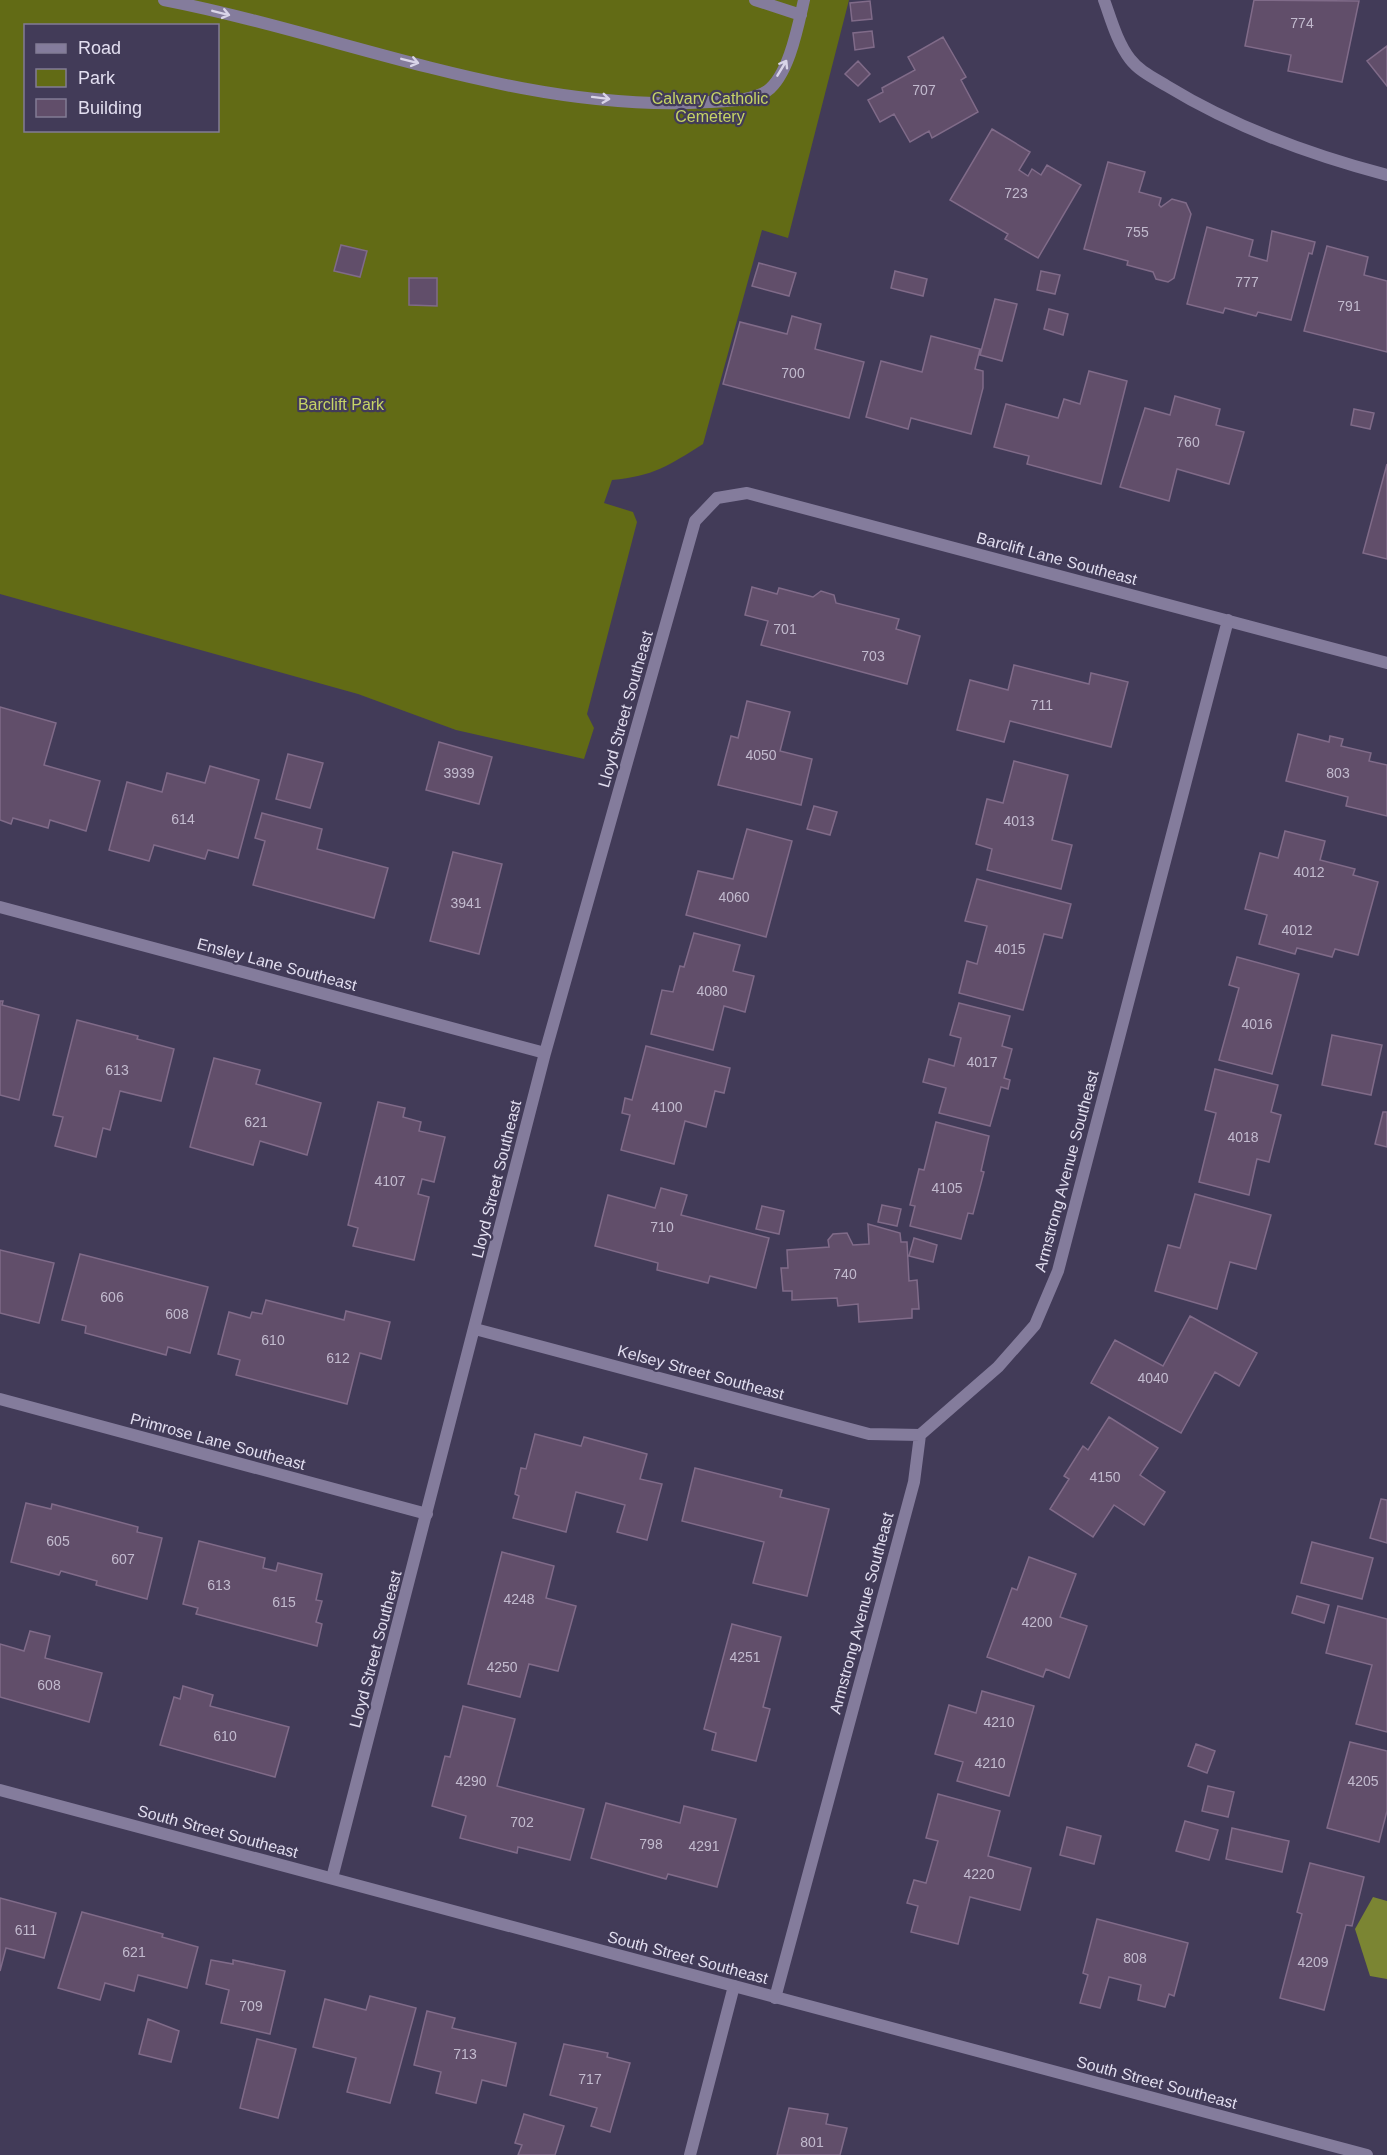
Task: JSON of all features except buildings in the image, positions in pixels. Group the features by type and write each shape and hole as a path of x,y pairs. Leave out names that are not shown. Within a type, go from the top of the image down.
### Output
{"street":[{"path":"164,0 440,69 530,88 607,99 691,103 738,100 767,91 786,65 804,0"},
{"path":"755,0 801,15"},
{"path":"1104,0 1115,30 1130,59 1154,78 1215,113 1268,136 1355,167 1387,175"},
{"name":"Barclift Lane Southeast","path":"717,498 747,493 1387,663"},
{"name":"Lloyd Street Southeast","path":"332,1878 546,1053 695,520 717,498"},
{"name":"Armstrong Avenue Southeast","path":"776,1998 914,1482 920,1435 998,1367 1035,1324 1058,1271 1228,620"},
{"name":"Ensley Lane Southeast","path":"0,907 546,1053"},
{"name":"Kelsey Street Southeast","path":"475,1329 869,1434 920,1435"},
{"name":"Primrose Lane Southeast","path":"0,1399 427,1514"},
{"name":"South Street Southeast","path":"0,1790 1367,2155"},
{"path":"690,2155 734,1986"}],"green space":[{"name":"Barclift Park","path":"0,0 849,0 788,238 762,230 703,444 650,473 612,480 604,503 633,512 637,522 587,714 594,728 584,759 456,730 358,694 0,594"},
{"path":"1373,1897 1387,1901 1387,1979 1370,1976 1355,1929"}],"park label":[{"name":"Calvary Catholic Cemetery","path":"710,107"}]}
